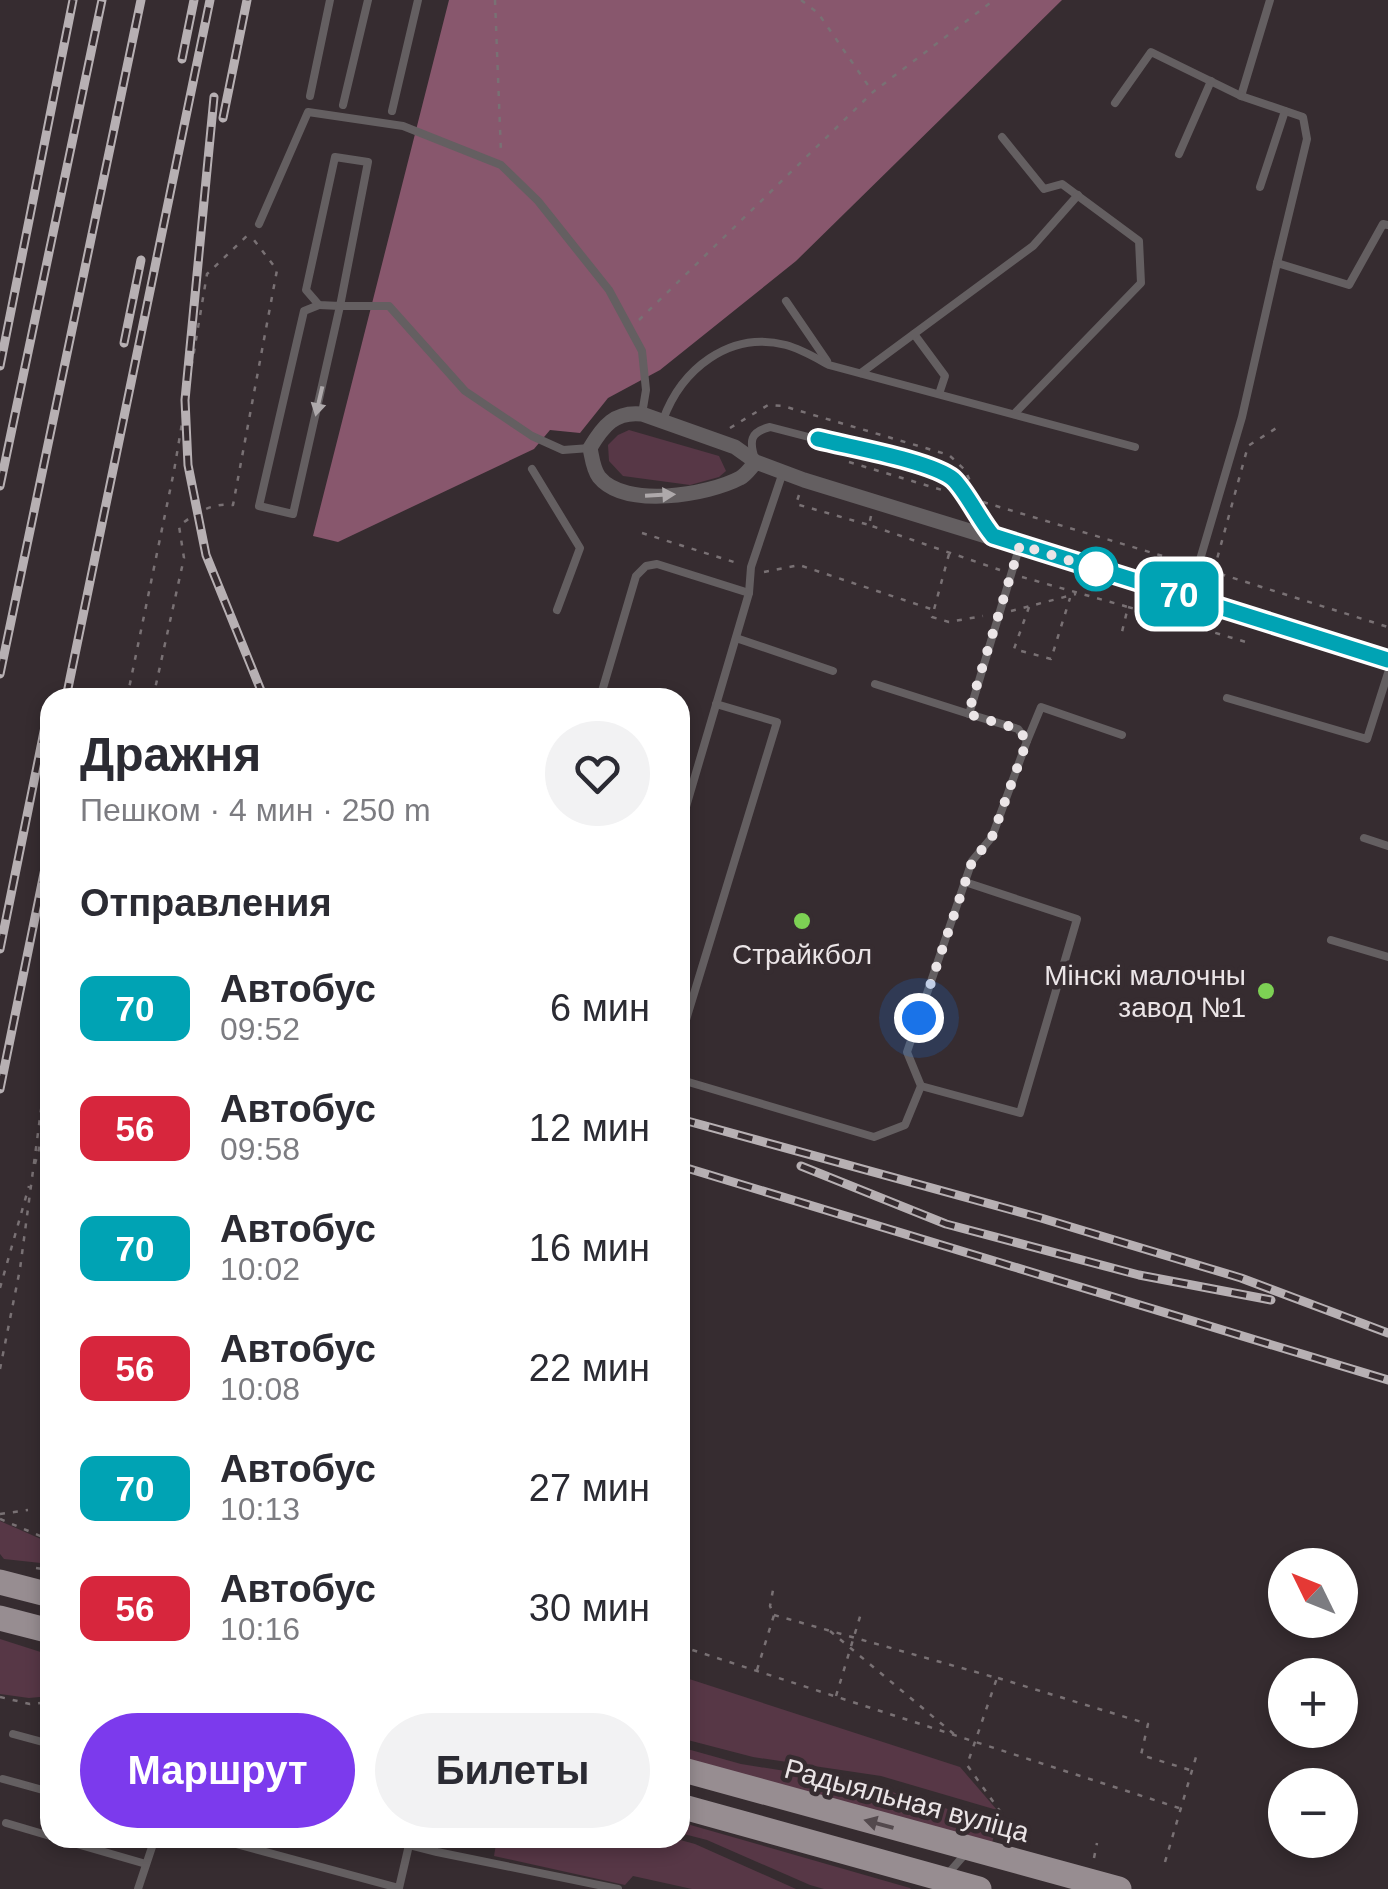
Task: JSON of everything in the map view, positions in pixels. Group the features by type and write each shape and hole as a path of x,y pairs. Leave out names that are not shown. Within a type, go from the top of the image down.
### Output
{"main road":[{"path":"6,1583 40,1592"},
{"path":"3,1618 40,1628"},
{"name":"Радыяльная вуліца","path":"690,1772 1119,1889"},
{"path":"690,1809 942,1884 979,1889"}],"street":[{"path":"756,462 742,477 696,492 631,495 615,490 599,477 590,448 613,418 642,414 736,446 756,462 804,480 1388,660"}],"lane":[{"path":"310,96 330,0"},
{"path":"343,105 368,0"},
{"path":"392,112 418,0"},
{"path":"1241,96 1270,0"},
{"path":"1115,102 1151,52 1241,96 1303,117 1307,140 1242,416 1189,597"},
{"path":"1178,154 1211,81"},
{"path":"1260,187 1286,111"},
{"path":"259,224 308,112 404,126 502,165 538,201 609,290 642,351 646,390 642,414"},
{"path":"1002,137 1044,189 1062,184 1140,242 1141,283 1014,414"},
{"path":"319,304 306,290 335,157 368,162 340,306 293,514 260,506 304,311 319,304 340,306 389,306 464,391 563,450 590,448"},
{"path":"862,373 1033,246 1078,196"},
{"path":"1276,263 1349,285 1383,224 1388,225"},
{"path":"786,301 830,365"},
{"path":"914,334 945,376 939,394"},
{"path":"662,420 672,396 690,372 709,358 741,344 784,344 830,365 1135,447"},
{"path":"756,462 750,445 752,437 770,427 940,471 952,478 993,536"},
{"path":"532,469 580,548 557,610"},
{"path":"690,793 749,593 751,568 782,472"},
{"path":"968,714 1020,545"},
{"path":"603,688 636,576 646,566 657,564 749,593"},
{"path":"736,638 833,671"},
{"path":"1228,698 1367,739 1388,673"},
{"path":"874,684 1018,729 1027,741"},
{"path":"690,997 777,722 716,704"},
{"path":"690,1083 874,1137 904,1125 921,1086 907,1052 972,862 992,837 1041,707 1122,734"},
{"path":"1364,838 1388,846"},
{"path":"921,1086 1020,1113 1077,918 965,882"},
{"path":"1331,940 1388,957"},
{"path":"13,1734 40,1741"},
{"path":"3,1779 40,1789"},
{"path":"6,1823 40,1833"},
{"path":"91,1848 146,1864"},
{"path":"150,1889 138,1888 152,1848"},
{"path":"250,1848 399,1889 408,1848"},
{"path":"423,1848 618,1889"},
{"path":"942,1884 955,1862 973,1850"}],"path":[{"path":"495,0 502,165"},
{"path":"801,0 818,13 872,92"},
{"path":"630,328 872,92 994,0"},
{"path":"129,688 174,471 207,274 259,224"},
{"path":"155,688 184,558 179,526 196,512 218,503 233,504 276,270 254,240 259,224"},
{"path":"1214,571 1248,446 1278,428"},
{"path":"834,457 1388,627"},
{"path":"804,480 796,504 869,525"},
{"path":"642,533 767,572 799,566 934,610"},
{"path":"950,552 932,617 950,622 1080,593"},
{"path":"1030,607 1014,649 1050,659 1070,596"},
{"path":"1128,607 1246,642"},
{"path":"0,1370 20,1269 40,1117"},
{"path":"0,1288 40,1146"},
{"path":"0,1516 28,1510"},
{"path":"0,1516 40,1535"},
{"path":"757,1672 774,1616 770,1606 773,1590"},
{"path":"836,1698 862,1610"},
{"path":"774,1616 1148,1724 1141,1754 1190,1770"},
{"path":"830,1631 956,1736"},
{"path":"690,1649 1180,1808"},
{"path":"997,1678 967,1766 1007,1821"},
{"path":"0,1697 40,1703"},
{"path":"1165,1862 1196,1757"}],"shaded area":[{"path":"449,0 1062,0 796,261 660,370 608,398 580,433 550,430 534,449 338,542 313,536"},
{"path":"629,430 719,456 726,471 719,477 690,485 623,476 609,461 608,445"},
{"path":"0,1521 40,1539 40,1563 4,1559 0,1554"},
{"path":"0,1639 40,1652 40,1697 0,1694"},
{"path":"690,1679 960,1767 997,1810 881,1776 753,1757 690,1741"},
{"path":"690,1750 741,1764 866,1784 997,1824 992,1843 690,1762"},
{"path":"690,1825 911,1889 824,1889 690,1836"},
{"path":"690,1843 796,1889 692,1889 633,1876 625,1885 494,1856 495,1848 690,1848"}],"railway":[{"path":"0,366 73,0"},
{"path":"0,486 102,0"},
{"path":"0,674 141,0"},
{"path":"182,59 194,0"},
{"path":"68,688 210,0"},
{"path":"223,118 247,0"},
{"path":"214,97 185,400 188,465 206,555 260,688"},
{"path":"124,343 141,260"},
{"path":"0,949 40,751"},
{"path":"0,1089 40,893"},
{"path":"690,1122 1041,1218 1241,1278 1388,1333"},
{"path":"801,1166 946,1224 1139,1275 1271,1300"},
{"path":"690,1169 1388,1380"}],"bus line":[{"name":"70","path":"818,439 940,471 959,486 993,536 1388,660"}],"place":[{"name":"Страйкбол","path":"802,921"},
{"name":"Мінскі малочны завод №1","path":"1266,991"}],"route":[{"path":"919,1018 972,862 992,837 1027,741 1018,729 968,714 1020,545 1096,569"}]}
